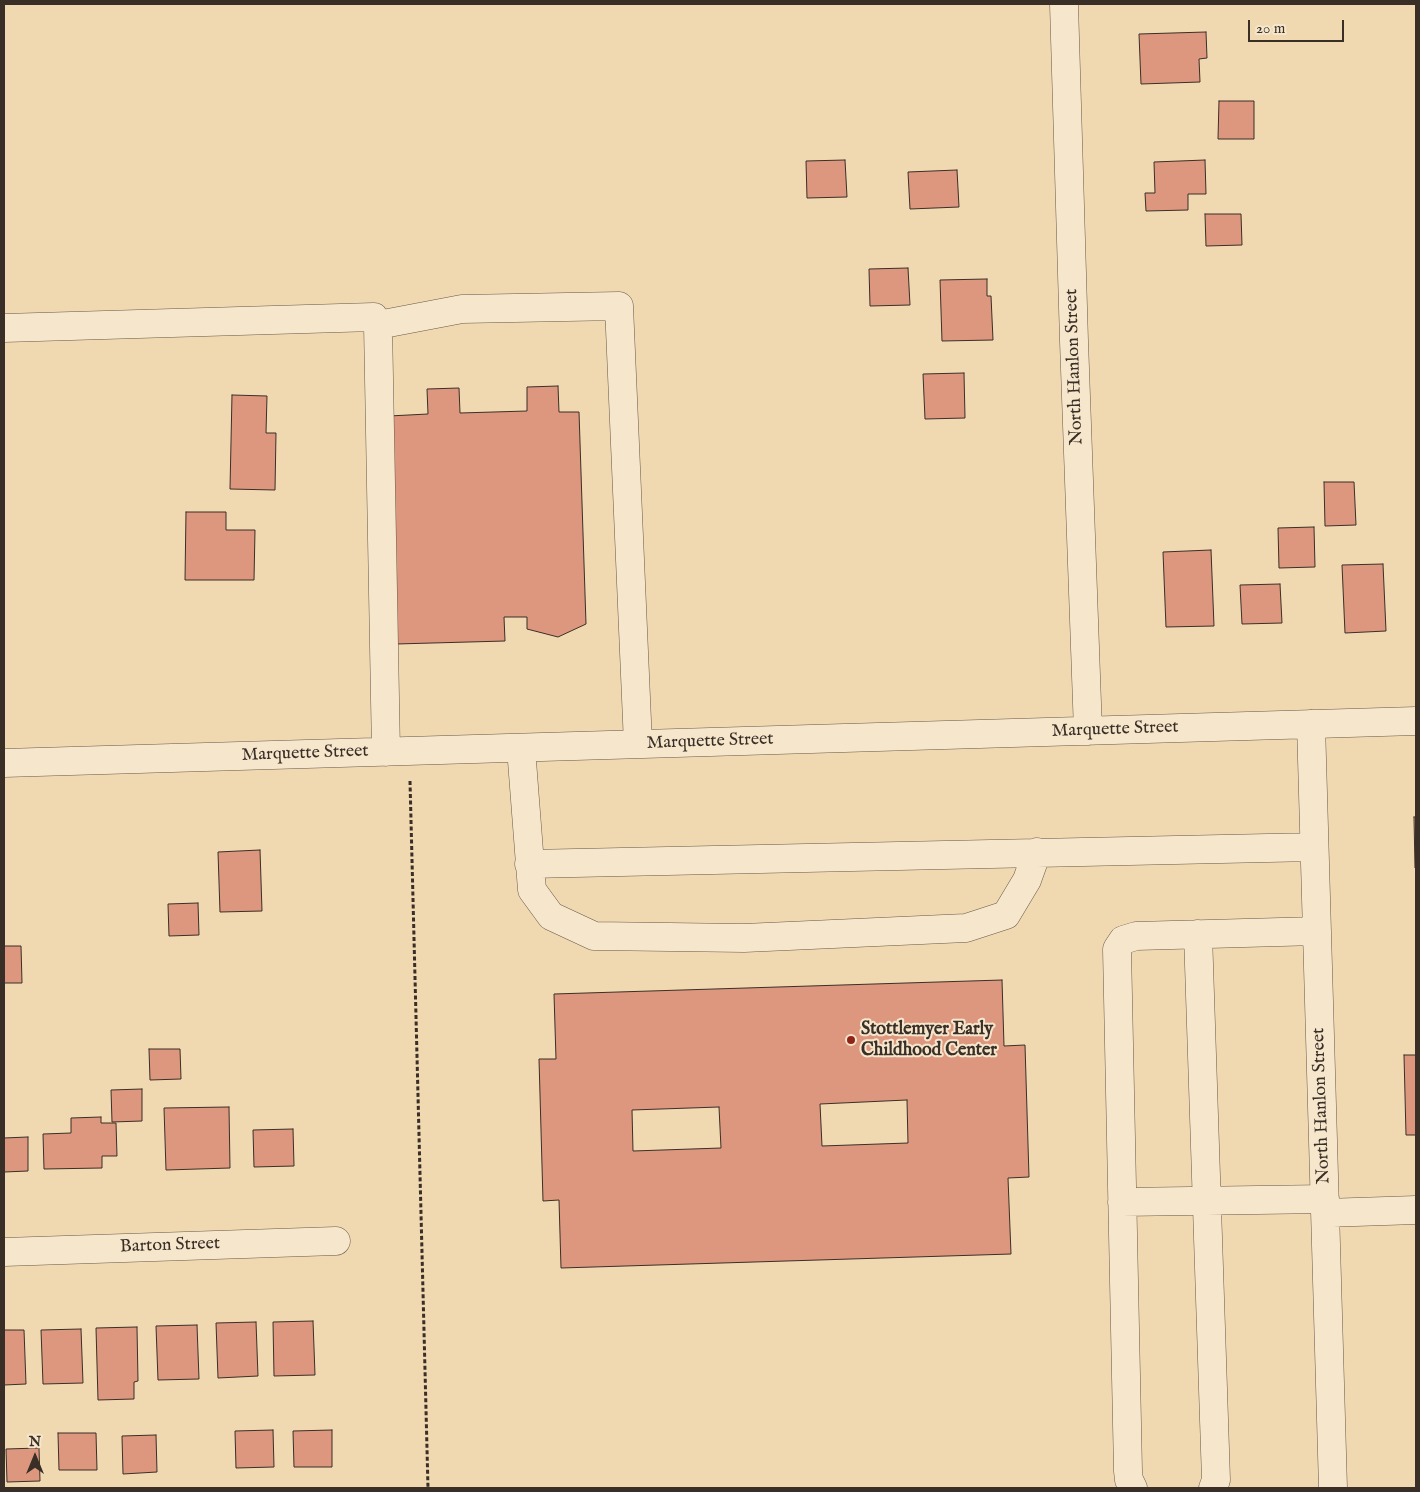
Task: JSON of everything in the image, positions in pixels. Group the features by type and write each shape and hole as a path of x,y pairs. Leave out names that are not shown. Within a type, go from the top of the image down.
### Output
{"street":[{"name":"North Hanlon Street","path":"1064,4 1088,731"},
{"path":"378,325 462,309 619,306 638,744"},
{"path":"4,328 374,317 378,325 386,752"},
{"name":"Marquette Street","path":"4,763 1416,721"},
{"name":"North Hanlon Street","path":"1311,724 1333,1488"},
{"path":"521,748 532,890 551,916 594,936 744,938 966,928 1006,915 1028,880 1037,852"},
{"path":"530,864 1314,846"},
{"path":"1133,1488 1129,1480 1128,1471 1117,950 1123,940 1136,936 1317,931"},
{"path":"1198,934 1216,1480 1213,1488"},
{"path":"1122,1202 1207,1202 1416,1210"},
{"name":"Barton Street","path":"4,1252 336,1241"}],"path":[{"path":"410,776 428,1488"}],"building":[{"path":"1206,32 1207,58 1199,59 1200,82 1141,84 1139,34"},
{"path":"1219,101 1254,101 1254,139 1218,139"},
{"path":"845,160 847,197 807,198 806,161"},
{"path":"1205,160 1206,194 1188,194 1188,210 1146,211 1145,193 1155,193 1154,162"},
{"path":"957,170 959,207 910,209 908,172"},
{"path":"1205,214 1241,214 1242,245 1206,246"},
{"path":"908,268 910,305 870,306 869,269"},
{"path":"987,279 987,296 991,296 993,340 942,341 940,280"},
{"path":"964,373 965,418 925,419 923,374"},
{"path":"558,386 559,412 579,412 586,624 558,637 527,629 527,617 504,617 505,641 396,644 389,416 428,414 427,389 459,388 460,413 527,411 527,387"},
{"path":"232,395 267,396 266,433 276,433 275,490 230,489"},
{"path":"1324,482 1354,482 1356,525 1325,526"},
{"path":"186,512 226,512 226,530 255,530 254,580 185,580"},
{"path":"1314,527 1315,567 1279,568 1278,528"},
{"path":"1211,550 1214,626 1166,627 1163,552"},
{"path":"1383,564 1386,631 1345,633 1342,565"},
{"path":"1280,584 1282,623 1242,624 1240,585"},
{"path":"1414,817 1416,817 1416,868 1415,868"},
{"path":"260,850 262,911 220,912 218,852"},
{"path":"198,903 199,935 169,936 168,904"},
{"path":"4,946 21,946 22,983 4,983"},
{"path":"1002,980 1004,1046 1025,1045 1029,1177 1008,1178 1011,1254 561,1268 559,1200 543,1201 539,1059 556,1059 554,994","holes":["907,1100 908,1143 822,1146 820,1104","719,1107 721,1148 633,1151 632,1110"]},
{"path":"149,1049 180,1049 181,1079 150,1080"},
{"path":"1404,1055 1416,1055 1416,1135 1406,1135"},
{"path":"142,1089 142,1121 112,1122 111,1090"},
{"path":"229,1107 230,1168 166,1170 164,1108"},
{"path":"101,1117 101,1123 116,1123 117,1156 102,1156 102,1168 44,1169 43,1134 71,1133 71,1118"},
{"path":"293,1129 294,1166 254,1167 253,1130"},
{"path":"28,1137 28,1171 4,1172 4,1138"},
{"path":"313,1321 315,1375 274,1376 273,1322"},
{"path":"256,1322 258,1376 218,1378 216,1323"},
{"path":"197,1325 199,1379 158,1380 156,1326"},
{"path":"137,1327 138,1381 134,1382 134,1399 98,1400 96,1328"},
{"path":"81,1329 83,1383 43,1384 41,1330"},
{"path":"4,1330 24,1330 26,1384 4,1385"},
{"path":"273,1430 274,1467 236,1468 235,1431"},
{"path":"332,1430 332,1467 294,1467 293,1431"},
{"path":"58,1433 96,1433 97,1470 59,1470"},
{"path":"156,1435 157,1472 123,1474 122,1436"},
{"path":"39,1448 40,1481 7,1482 6,1449"}],"place":[{"name":"Stottlemyer Early Childhood Center","path":"851,1040"}]}
